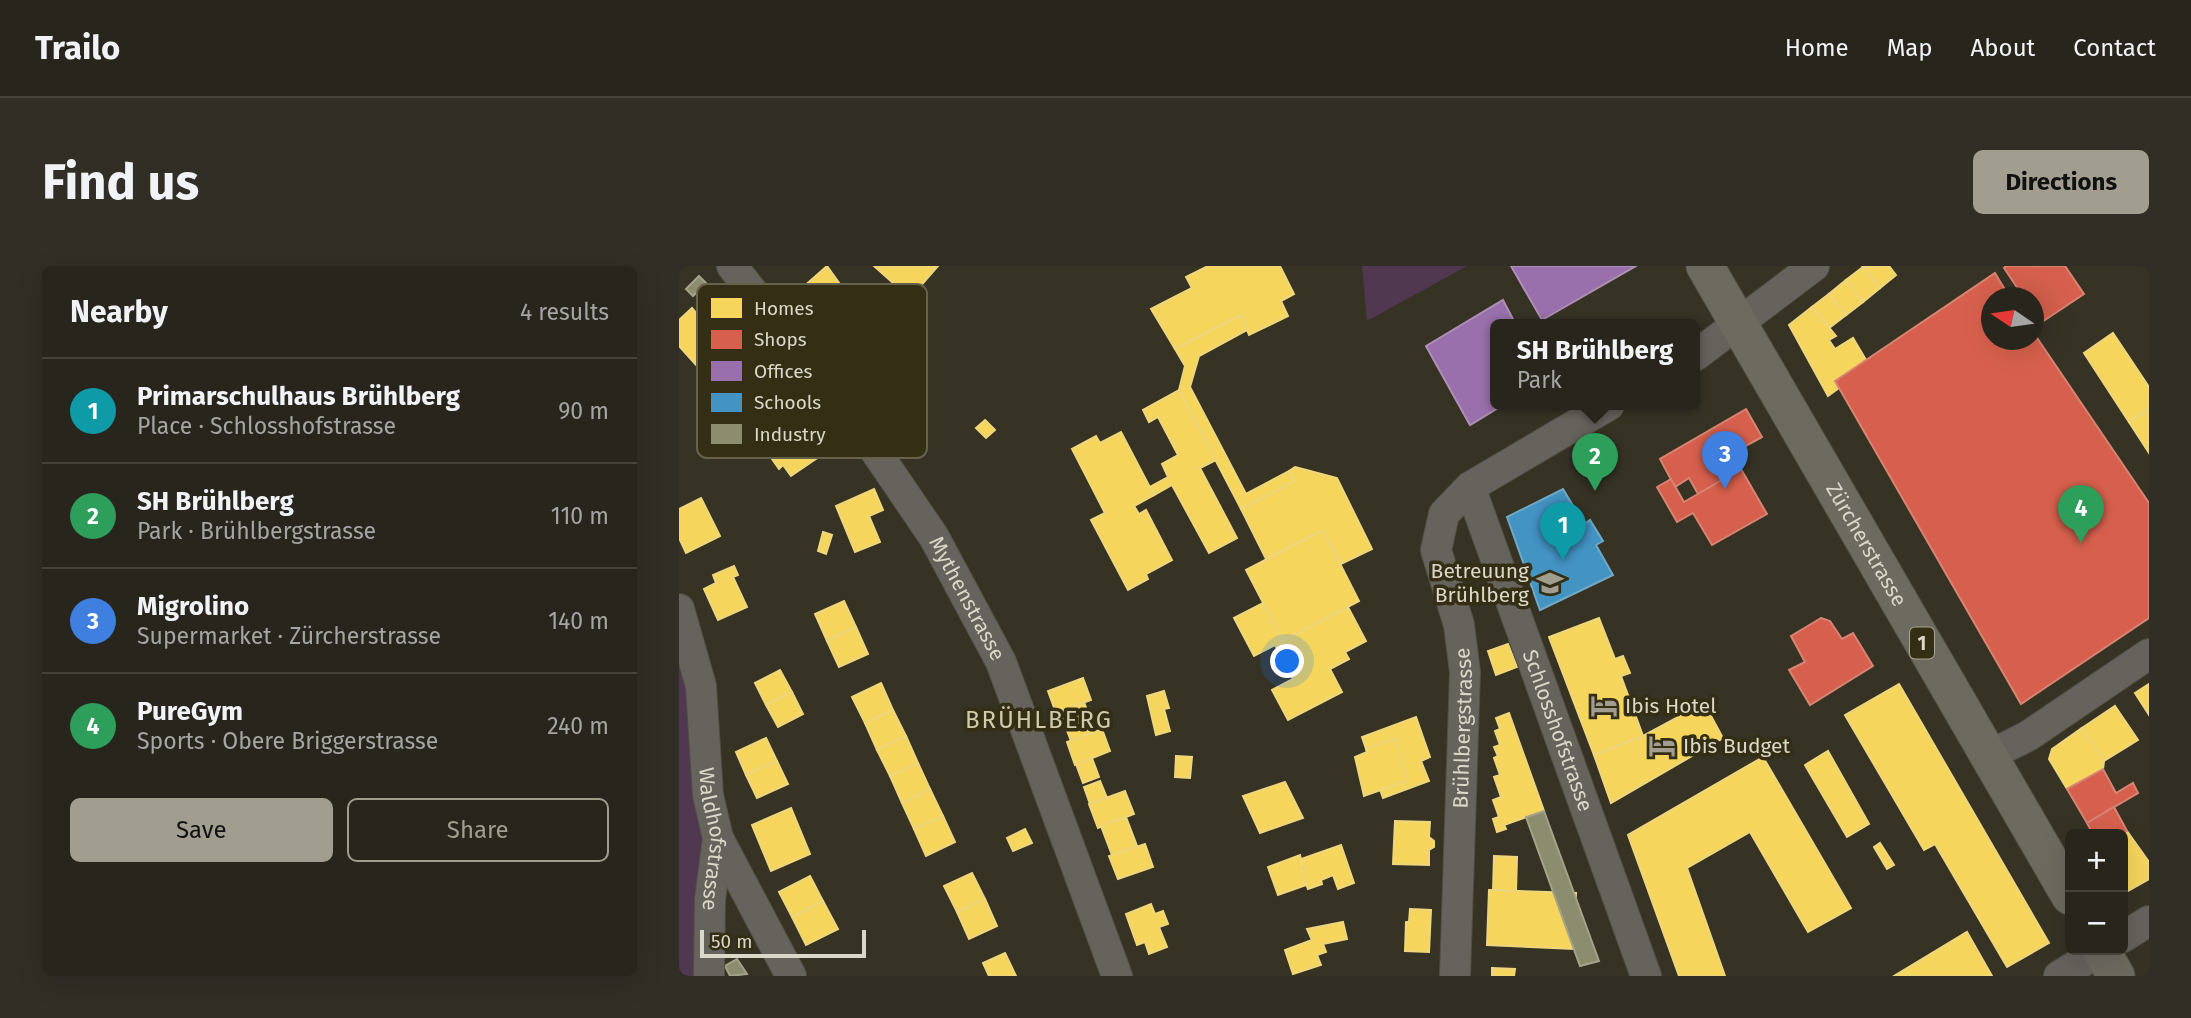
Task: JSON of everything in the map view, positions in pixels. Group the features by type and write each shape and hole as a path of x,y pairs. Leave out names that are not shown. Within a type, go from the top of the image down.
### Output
{"main road":[{"name":"Zürcherstrasse","path":"1705,266 2068,892"},
{"path":"2104,955 2116,976"}],"street":[{"name":"Mythenstrasse","path":"732,266 746,284"},
{"path":"1700,352 1814,266"},
{"name":"Brühlbergstrasse","path":"1455,976 1465,672 1459,625 1436,550 1444,514 1470,487 1601,410"},
{"name":"Mythenstrasse","path":"880,458 934,537 1001,662 1117,976"},
{"name":"Schlosshofstrasse","path":"1470,487 1646,976"},
{"name":"Waldhofstrasse","path":"681,616 701,686 708,795 718,838 709,899 709,976"},
{"path":"1988,757 2028,736 2149,654"},
{"path":"718,838 791,976"},
{"path":"2128,934 2149,921"},
{"path":"2059,976 2093,955"}],"shaded area":[{"path":"1362,266 1467,266 1367,321"},
{"path":"679,621 701,686 709,976 679,976"}],"building: Homes":[{"path":"827,266 840,284 807,284"},
{"path":"874,266 938,266 922,284 894,284"},
{"path":"1208,266 1280,266 1294,294 1281,301 1288,316 1249,335 1241,315 1175,349 1151,309 1192,288 1186,277"},
{"path":"1889,266 1896,275 1880,288 1863,267"},
{"path":"1863,267 1880,288 1863,302 1846,280"},
{"path":"1846,280 1863,302 1846,315 1829,294"},
{"path":"1829,294 1846,315 1829,328 1812,307"},
{"path":"1812,307 1836,336 1829,340 1835,349 1853,338 1866,360 1835,381 1839,388 1828,396 1789,325"},
{"path":"692,308 697,314 697,366 679,346 679,320"},
{"path":"1241,315 1247,330 1199,356 1190,387 1246,494 1289,471 1295,481 1241,509 1179,390 1185,366 1175,349"},
{"path":"2113,333 2149,387 2149,409 2129,422 2084,353"},
{"path":"1179,390 1216,460 1200,468 1237,538 1209,553 1172,485 1154,495 1150,487 1168,477 1162,464 1178,455 1158,417 1149,422 1143,410"},
{"path":"2149,409 2149,453 2129,422"},
{"path":"985,420 995,430 986,438 976,428"},
{"path":"1121,432 1154,495 1134,506 1139,514 1146,510 1172,560 1146,574 1148,579 1128,590 1091,520 1105,513 1072,449 1096,436 1100,443"},
{"path":"771,458 817,458 791,476 783,465 779,469"},
{"path":"1295,467 1337,478 1372,549 1341,564 1323,530 1266,559 1241,509 1295,481 1289,471"},
{"path":"874,489 883,510 869,516 880,542 855,552 836,506"},
{"path":"701,498 720,536 686,553 679,538 679,509"},
{"path":"1323,530 1359,601 1283,641 1246,570"},
{"path":"823,532 832,535 826,554 818,551"},
{"path":"734,566 738,575 733,577 747,607 718,620 704,589 716,583 713,575"},
{"path":"844,601 856,627 827,641 815,614"},
{"path":"1263,603 1283,641 1348,607 1366,641 1345,652 1349,659 1330,669 1342,692 1288,720 1272,690 1293,679 1275,645 1254,656 1234,618"},
{"name":"Ibis Hotel","path":"1599,618 1615,659 1623,656 1630,673 1621,676 1643,736 1594,755 1549,637"},
{"path":"856,627 868,654 839,667 827,641"},
{"path":"1508,644 1517,667 1496,675 1488,651"},
{"path":"780,670 792,692 766,705 755,683"},
{"path":"1083,678 1091,700 1056,713 1048,691"},
{"path":"881,683 893,710 865,723 852,697"},
{"path":"1899,684 2049,943 2007,967 1935,844 1924,850 1845,715"},
{"path":"2149,684 2149,715 2135,693"},
{"path":"1164,691 1169,708 1164,709 1170,731 1156,735 1147,696"},
{"path":"792,692 803,714 778,727 766,705"},
{"path":"1084,702 1095,732 1071,741 1060,712"},
{"name":"Ibis Budget","path":"1704,703 1723,738 1611,803 1594,755 1643,736"},
{"path":"2115,706 2138,740 2104,761 2082,728"},
{"path":"893,710 906,736 877,750 865,723"},
{"path":"1509,713 1544,811 1504,825 1506,829 1497,832 1493,819 1499,817 1493,800 1501,797 1494,777 1500,775 1494,758 1498,756 1494,747 1500,745 1495,731 1500,729 1496,718"},
{"path":"1416,717 1430,757 1421,761 1429,781 1383,798 1362,737"},
{"path":"2082,728 2104,761 2103,769 2067,789 2049,759 2052,749"},
{"path":"1102,729 1110,751 1075,765 1067,742"},
{"path":"906,736 918,763 890,776 877,750"},
{"path":"766,738 777,761 746,775 736,752"},
{"path":"1396,738 1406,781 1364,796 1355,757 1367,752 1366,749"},
{"path":"1828,751 1869,824 1847,837 1805,765"},
{"path":"1176,756 1192,757 1190,778 1175,777"},
{"path":"1763,757 1851,908 1808,932 1750,832 1687,868 1725,976 1679,976 1628,835"},
{"path":"1092,758 1099,777 1083,783 1076,764"},
{"path":"777,761 788,784 757,798 746,775"},
{"path":"918,763 930,789 902,803 890,776"},
{"path":"1100,781 1107,798 1090,804 1084,787"},
{"path":"1285,782 1303,818 1260,833 1243,796"},
{"path":"930,789 943,816 914,829 902,803"},
{"path":"1125,791 1134,814 1098,828 1089,804"},
{"path":"791,808 810,854 771,871 752,825"},
{"path":"943,816 955,842 926,856 914,829"},
{"path":"1126,817 1137,846 1112,855 1101,826"},
{"path":"1395,821 1430,822 1429,837 1434,841 1434,847 1429,850 1429,865 1393,864"},
{"path":"1025,829 1032,843 1013,851 1007,838"},
{"path":"2128,832 2149,862 2149,879 2128,891"},
{"path":"1880,843 1894,865 1887,869 1874,847"},
{"path":"1145,844 1153,867 1118,879 1109,856"},
{"path":"1341,845 1354,883 1338,889 1333,875 1321,880 1322,884 1308,889 1301,871 1305,870 1301,859"},
{"path":"1300,855 1306,885 1278,895 1268,867"},
{"path":"1494,856 1517,857 1516,891 1493,890"},
{"path":"972,873 985,899 957,912 944,886"},
{"path":"810,876 823,901 792,917 779,892"},
{"path":"1489,890 1576,893 1574,949 1487,945"},
{"path":"985,899 997,926 969,939 957,912"},
{"path":"823,901 838,929 806,945 792,917"},
{"path":"1151,904 1155,914 1163,911 1168,924 1159,927 1167,947 1149,954 1145,942 1137,945 1126,914"},
{"path":"1410,909 1431,910 1429,952 1405,951 1406,922 1409,922"},
{"path":"1343,922 1347,939 1323,944 1326,952 1317,955 1321,965 1293,974 1285,950 1312,940 1307,929"},
{"path":"1967,932 1992,976 1894,976"},
{"path":"1005,953 1016,976 989,976 983,963"},
{"path":"1492,968 1515,969 1514,976 1492,976"}],"building: Shops":[{"path":"2065,266 2084,294 2044,321 2044,287 2017,287 2004,268"},
{"path":"1995,273 2003,287 1981,287 1981,350 2044,348 2149,503 2149,618 2021,704 1835,381"},
{"path":"1746,409 1762,437 1731,454 1740,470 1698,494 1689,478 1675,487 1660,459"},
{"path":"1741,469 1767,514 1712,545 1693,513 1677,522 1657,487 1671,479 1684,502"},
{"path":"1821,618 1830,621 1842,639 1853,633 1873,666 1810,705 1789,670 1805,662 1791,636"},
{"path":"2103,769 2116,793 2133,783 2138,793 2087,823 2067,789"},
{"path":"2114,807 2126,829 2090,829 2087,823"}],"building: Offices":[{"path":"1511,266 1636,266 1544,319"},
{"path":"1503,300 1513,319 1490,319 1490,410 1495,410 1470,425 1426,346"}],"building: Schools":[{"path":"1563,489 1584,524 1590,520 1603,541 1596,545 1613,575 1540,610 1507,517"}],"building: Industry":[{"path":"699,276 706,283 697,284 697,292 693,296 686,289"},
{"path":"1544,811 1599,961 1580,966 1526,817"},
{"path":"737,959 747,974 730,976 725,966"}],"place":[{"name":"Migrolino","path":"1725,489"},
{"name":"SH Brühlberg","path":"1595,491"},
{"name":"PureGym","path":"2081,543"},
{"name":"Primarschulhaus Brühlberg","path":"1563,560"},
{"name":"Betreuung Brühlberg","path":"1550,583"},
{"name":"Ibis Hotel","path":"1604,706"},
{"name":"Ibis Budget","path":"1662,746"}],"district":[{"name":"BRÜHLBERG","path":"1039,720"}]}
